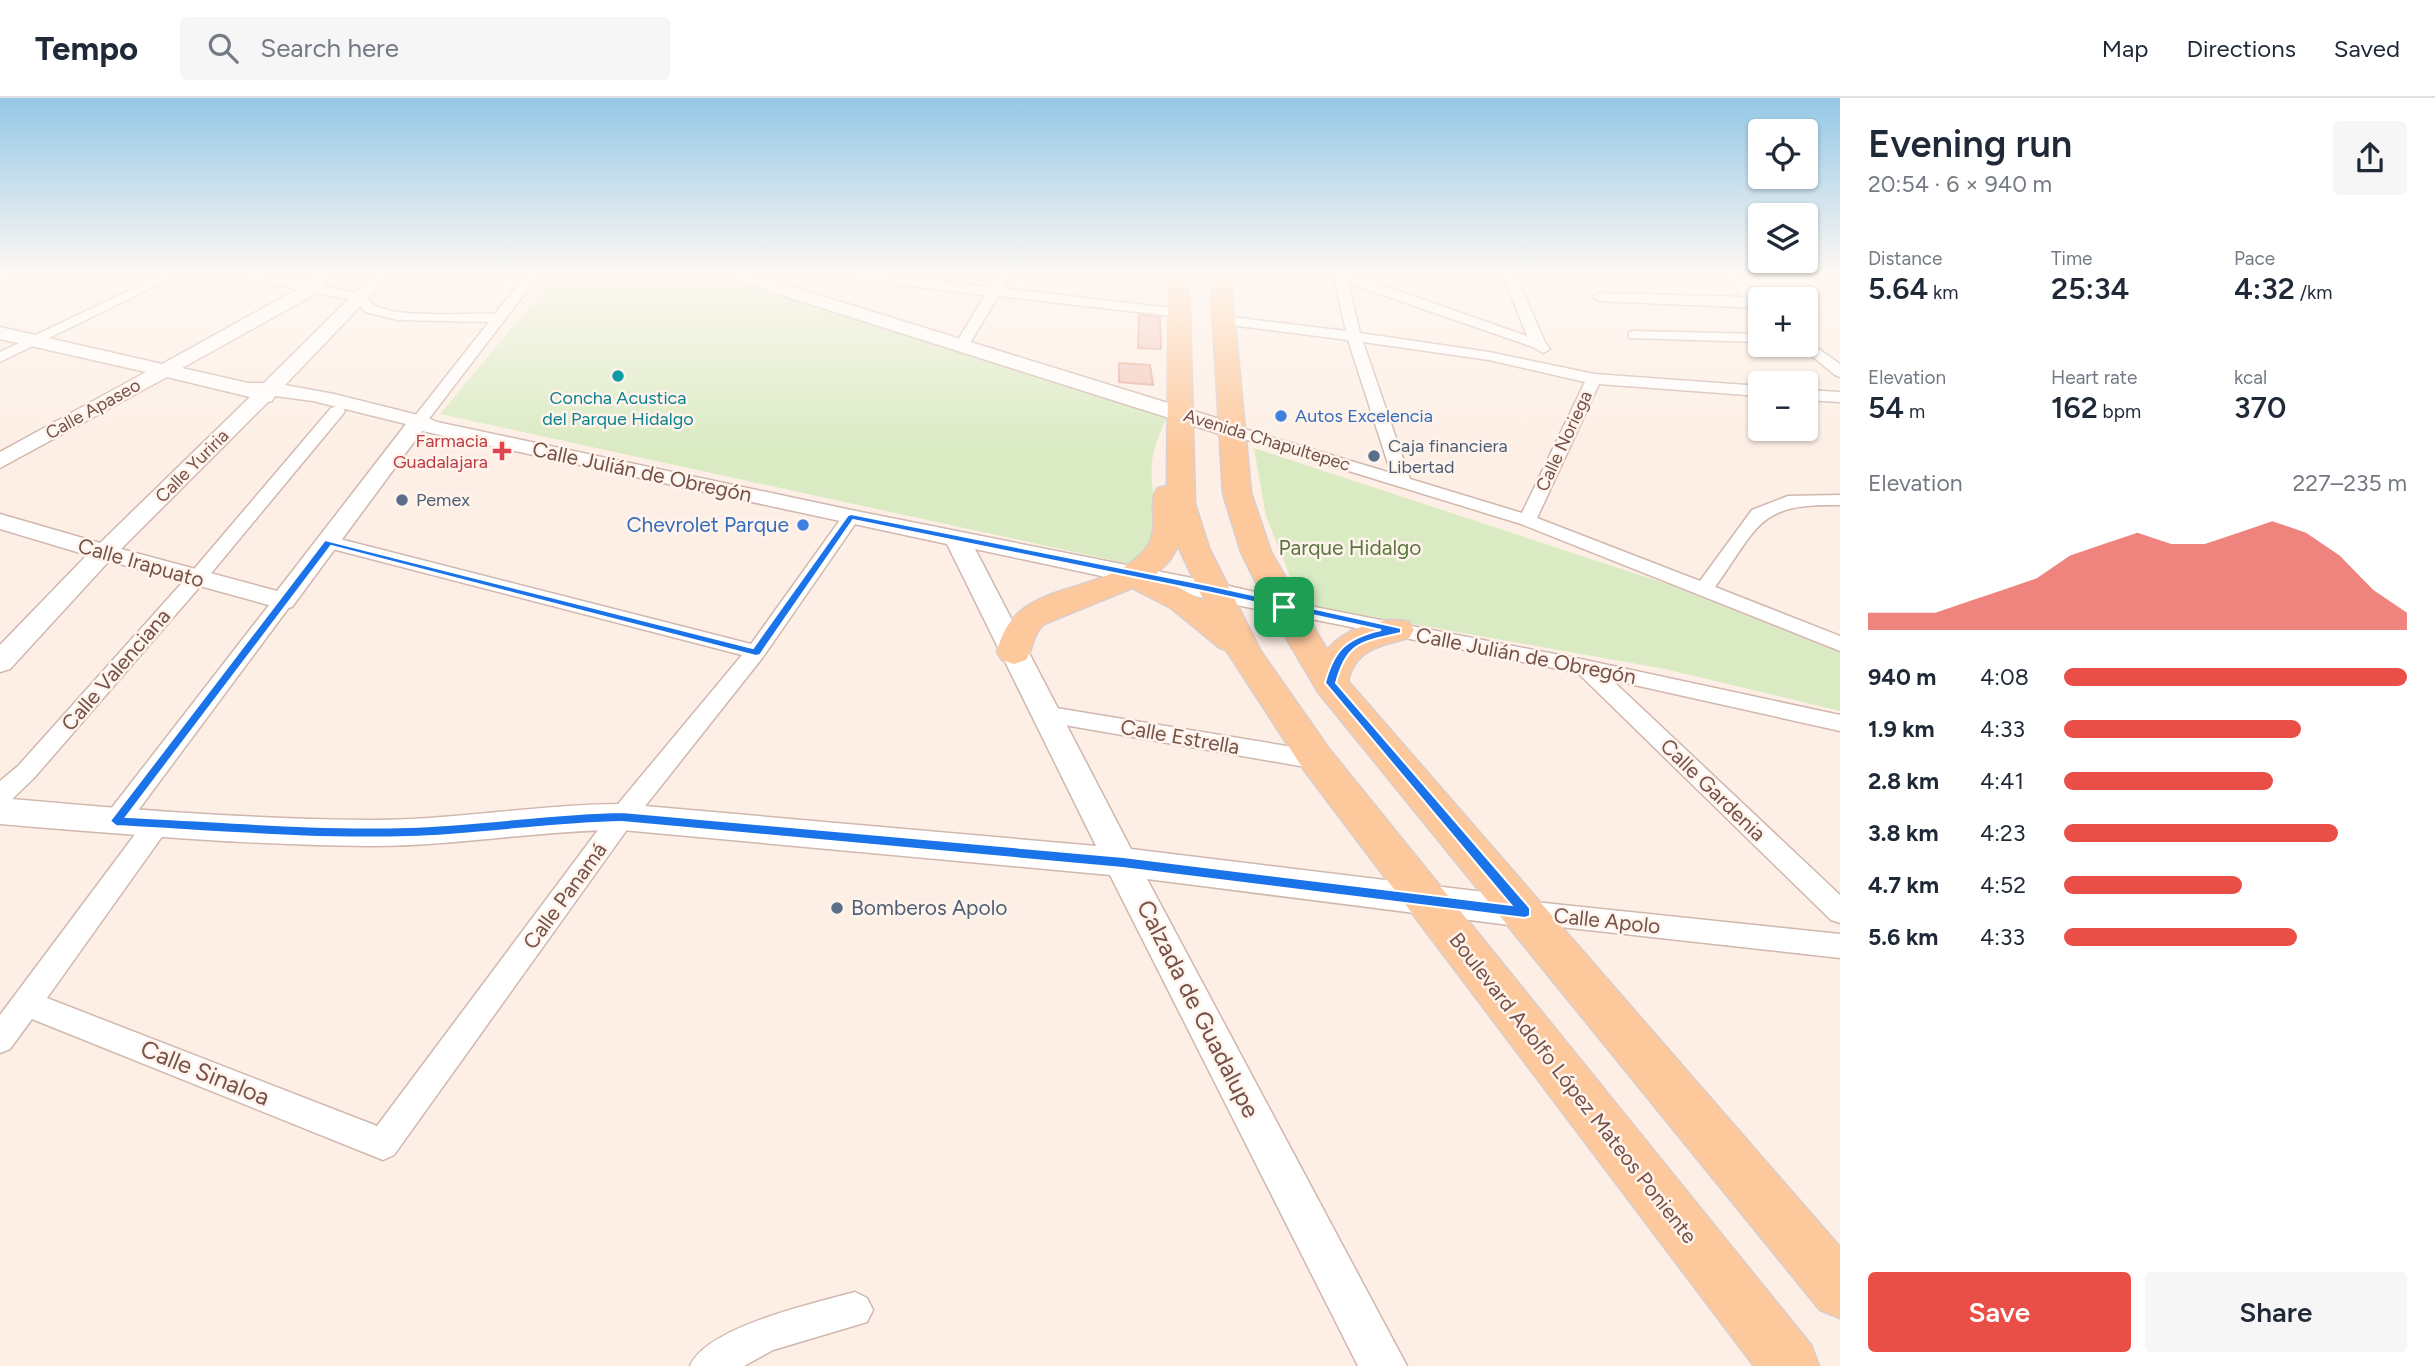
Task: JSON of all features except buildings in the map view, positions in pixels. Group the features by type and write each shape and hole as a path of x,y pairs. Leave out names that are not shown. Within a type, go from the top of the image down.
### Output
{"main road":[{"name":"Boulevard Adolfo López Mateos Poniente","path":"1180,331 1181,504 1194,548 1245,654 1317,760 1790,1366"},
{"path":"1223,331 1237,493 1248,530 1255,552 1284,607 1330,683 1840,1290"},
{"path":"1014,652 1020,630 1035,615 1112,585 1155,559 1167,539 1170,519 1166,441 1181,416"},
{"path":"1130,575 1182,601 1205,617 1245,654"},
{"path":"1330,683 1336,660 1344,651 1366,637 1397,630"}],"street":[{"path":"0,358 54,331"},
{"name":"Calle Apaseo","path":"0,461 233,331"},
{"name":"Calle Yuriria","path":"0,662 261,391 323,331"},
{"path":"116,821 328,542 421,426 489,331"},
{"name":"Avenida Chapultepec","path":"917,331 1181,416 1527,520 1840,645"},
{"path":"962,345 971,331"},
{"path":"1314,331 1489,356 1594,379 1748,390"},
{"path":"1353,331 1384,433 1403,482"},
{"name":"Calle Noriega","path":"1502,331 1538,344 1573,369 1594,379 1527,520"},
{"path":"1533,331 1538,344"},
{"path":"0,333 421,426"},
{"path":"1634,335 1748,338"},
{"path":"1818,354 1840,372"},
{"path":"261,391 337,411 421,426"},
{"path":"1818,396 1840,397"},
{"name":"Calle Valenciana","path":"0,796 26,772 196,579 337,411"},
{"name":"Calle Julián de Obregón","path":"421,426 1284,607 1585,667 1840,723"},
{"path":"1704,589 1758,514 1769,507 1793,499 1840,500"},
{"name":"Calle Panamá","path":"383,1144 622,817 756,652 851,517"},
{"name":"Calle Irapuato","path":"0,521 196,579 283,601"},
{"name":"Calzada de Guadalupe","path":"957,539 1044,714 1383,1366"},
{"path":"328,542 756,652"},
{"name":"Calle Gardenia","path":"1585,667 1840,912"},
{"name":"Calle Estrella","path":"1044,714 1317,760"},
{"name":"Calle Apolo","path":"0,811 158,824 390,832 568,817 622,817 1123,862 1427,901 1840,946"},
{"path":"0,1039 158,824"},
{"name":"Calle Sinaloa","path":"26,1003 383,1144"},
{"path":"708,1366 767,1335 855,1311"}],"green space":[{"path":"509,331 908,331 1168,415 1153,457 1156,528 1144,551 1130,564 440,414"},
{"name":"Parque Hidalgo","path":"1254,448 1667,584 1840,653 1840,711 1665,669 1301,604 1266,516"}],"place":[{"name":"Concha Acustica del Parque Hidalgo","path":"618,376"},
{"name":"Autos Excelencia","path":"1281,416"},
{"name":"Farmacia Guadalajara","path":"502,451"},
{"name":"Caja financiera Libertad","path":"1374,456"},
{"name":"Pemex","path":"402,500"},
{"name":"Chevrolet Parque","path":"803,525"},
{"name":"Bomberos Apolo","path":"837,908"}],"route":[{"path":"851,517 1284,607 1397,630 1366,637 1354,643 1336,660 1330,683 1525,912 1123,862 622,817 568,817 412,832 366,833 116,821 328,542 756,652 851,517"}]}
